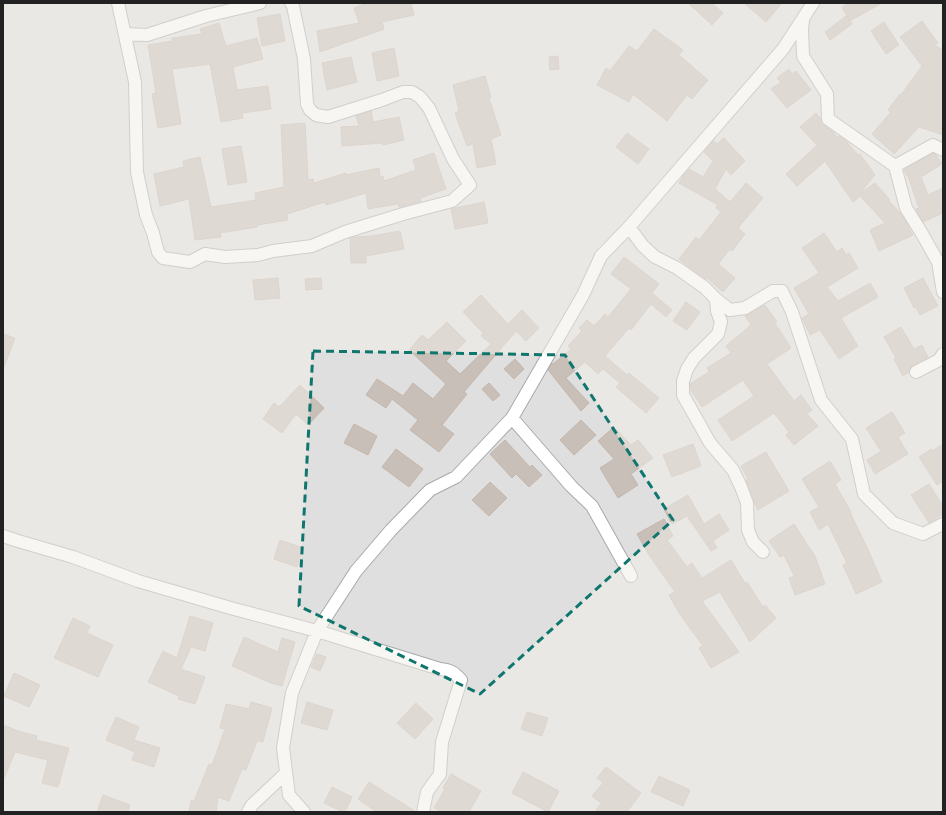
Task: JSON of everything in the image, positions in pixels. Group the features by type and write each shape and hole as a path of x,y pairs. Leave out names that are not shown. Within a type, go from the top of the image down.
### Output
{"street":[{"path":"118,3 135,82 137,172 146,215 158,252 163,258 190,262 205,254 225,257 258,255 273,251 312,246 346,232 403,214 452,202 470,185 453,159 429,108 420,97 412,92 403,92 328,117 316,115 310,110 307,104 304,59 293,6 291,3"},
{"path":"125,34 147,35 206,16 260,3"},
{"path":"304,812 289,795 283,748 292,693 317,631 356,571 391,530 430,490 456,477 512,418 583,295 601,256 629,227 783,49 813,3"},
{"path":"804,18 802,30 803,56 827,94 828,118 895,166 906,208 938,262 943,292"},
{"path":"783,49 803,56"},
{"path":"895,166 933,146 943,150"},
{"path":"629,227 643,246 655,257 678,268 704,287 730,310 745,308 773,291 782,291 792,312 821,400 852,439 864,494 893,523 923,534 943,524"},
{"path":"716,299 717,311 721,322 718,334 694,358 687,369 683,381 683,395 710,443 733,470 747,503 748,530 753,542 763,552"},
{"path":"916,372 939,360 943,354"},
{"path":"512,418 561,474 592,506 631,576"},
{"path":"3,536 73,558 138,581 317,631 440,669 448,670 456,674 461,680 442,742 440,774 427,792 423,812"},
{"path":"248,812 252,805 286,773"}],"highlighted area":[{"path":"313,351 565,355 673,520 480,694 299,606"}],"shaded area":[{"path":"3,3 943,3 943,812 3,812"}],"building":[{"path":"367,3 411,3 414,15 382,22 384,29 320,52 317,31 359,23 354,8"},
{"path":"688,3 712,3 723,13 712,25"},
{"path":"744,3 782,3 766,22"},
{"path":"849,3 882,3 850,21 842,7"},
{"path":"280,14 285,41 262,46 257,18"},
{"path":"846,16 852,24 830,40 825,32"},
{"path":"922,21 938,43 935,45 943,51 943,135 919,127 894,154 872,134 891,112 888,110 922,66 900,37"},
{"path":"884,22 899,45 886,54 871,31"},
{"path":"219,23 226,46 257,38 263,59 233,67 237,90 268,86 271,109 242,113 243,118 221,122 210,64 172,69 181,124 158,128 152,94 156,93 148,45 172,41 172,38 202,34 200,29"},
{"path":"654,29 683,50 679,55 708,80 692,99 687,95 667,121 633,94 629,102 597,85 606,68 610,71 629,46 637,51"},
{"path":"394,48 399,76 377,81 372,53"},
{"path":"558,56 559,69 550,70 549,57"},
{"path":"351,57 357,82 327,90 322,63"},
{"path":"789,69 792,74 796,71 811,90 787,108 771,89 781,82 777,78"},
{"path":"485,76 491,97 489,98 501,135 491,139 496,164 477,168 473,144 467,146 455,113 459,111 453,85"},
{"path":"371,111 373,122 399,117 404,140 383,145 382,143 342,146 341,127 359,126 356,116"},
{"path":"816,113 823,125 832,131 838,138 840,136 846,141 858,155 860,154 875,175 860,193 875,183 902,215 913,235 879,251 870,230 885,223 860,196 853,202 825,161 797,186 786,174 817,145 800,127"},
{"path":"305,123 308,180 313,179 314,183 346,173 346,175 379,168 380,177 383,176 384,181 416,170 413,160 434,153 446,189 420,198 421,201 399,207 398,204 368,209 366,193 326,205 325,202 287,214 288,220 220,233 221,237 195,240 189,199 160,206 154,174 184,167 183,161 200,157 211,207 256,200 255,193 284,187 281,125"},
{"path":"627,133 649,149 638,164 616,147"},
{"path":"724,138 745,161 731,175 726,169 715,189 730,202 746,183 763,198 738,228 745,234 732,251 730,249 718,264 735,278 723,292 707,278 706,279 697,273 679,259 696,237 699,240 721,212 716,208 718,205 679,183 689,169 703,177 713,161 704,152 713,141 717,144"},
{"path":"241,146 247,182 228,185 222,149"},
{"path":"933,153 942,164 921,177 928,195 943,188 943,213 923,222 916,209 919,208 909,179 904,170"},
{"path":"484,202 488,223 455,229 451,209"},
{"path":"400,231 404,249 366,256 366,263 351,263 350,238"},
{"path":"824,233 837,252 842,248 846,255 849,253 858,268 827,287 838,301 870,283 878,297 841,318 858,346 839,359 820,330 810,335 802,318 809,314 794,288 819,273 802,248"},
{"path":"624,257 659,284 652,293 672,310 666,317 651,304 631,330 629,328 605,356 627,375 629,373 659,398 646,413 616,387 620,383 603,369 598,374 585,362 566,378 589,403 581,411 548,370 552,363 553,364 571,349 568,346 582,331 579,328 587,320 594,326 605,314 608,317 631,289 611,274"},
{"path":"278,278 280,298 255,300 253,280"},
{"path":"321,278 322,289 306,290 305,279"},
{"path":"923,278 938,306 920,315 916,307 914,308 904,288"},
{"path":"481,295 508,324 522,310 539,328 526,341 516,331 464,392 467,394 442,425 454,434 439,452 410,430 418,420 392,399 386,408 366,395 377,379 403,396 413,383 433,399 446,384 409,350 422,335 428,340 447,322 466,341 446,361 460,374 491,344 481,336 483,333 463,312"},
{"path":"686,302 700,312 687,330 673,321"},
{"path":"765,305 777,322 775,323 791,348 767,364 794,401 801,395 812,410 807,414 818,426 794,445 786,435 789,432 774,413 732,441 718,420 754,396 743,380 702,407 690,389 690,384 709,372 707,368 731,353 726,346 751,325 745,316"},
{"path":"901,327 914,349 922,345 928,357 913,365 909,372 903,376 894,359 896,358 884,337"},
{"path":"3,334 15,338 4,367 3,367"},
{"path":"515,359 524,369 514,379 504,369"},
{"path":"489,383 500,395 493,401 482,389"},
{"path":"300,385 324,408 308,425 296,414 282,433 263,419 274,403 279,407"},
{"path":"892,412 905,433 898,437 908,454 875,474 867,460 881,451 866,428"},
{"path":"581,420 596,435 574,455 560,440"},
{"path":"354,424 377,436 368,455 344,443"},
{"path":"614,427 631,445 638,440 653,458 631,474 638,485 618,498 600,468 614,459 598,441"},
{"path":"505,440 530,467 532,465 542,475 529,487 516,474 512,478 490,454"},
{"path":"693,444 701,466 672,477 663,455"},
{"path":"943,444 943,481 937,485 919,457 931,449 932,451"},
{"path":"396,449 423,469 409,487 382,467"},
{"path":"766,452 789,491 758,510 746,480 748,479 741,466"},
{"path":"830,461 841,480 835,484 851,512 882,582 856,594 843,565 847,563 828,524 819,530 810,512 819,507 802,479"},
{"path":"490,482 507,498 489,516 472,500"},
{"path":"929,484 943,506 943,514 929,523 911,495"},
{"path":"688,495 704,524 719,514 729,530 713,541 717,548 711,551 687,516 672,524 664,509"},
{"path":"664,519 673,536 667,540 687,567 692,563 702,578 731,560 745,583 747,582 763,607 765,605 776,618 750,642 720,592 702,601 739,652 711,668 699,648 703,646 679,613 669,595 675,592 649,555 637,534"},
{"path":"794,524 815,556 825,584 795,595 789,578 794,576 784,555 780,557 769,541"},
{"path":"280,540 303,548 297,567 274,559"},
{"path":"190,616 213,623 205,651 191,647 181,669 205,677 195,704 178,699 179,696 148,682 163,651 177,658"},
{"path":"73,618 90,626 87,633 113,645 98,677 54,658"},
{"path":"244,637 278,652 282,638 295,642 282,686 271,683 232,666"},
{"path":"317,654 326,657 320,671 311,667"},
{"path":"14,673 40,685 29,707 4,696"},
{"path":"251,702 272,708 263,742 257,741 246,770 242,769 229,801 218,797 216,812 189,812 191,800 194,801 209,764 212,765 225,729 220,728 226,704 249,709"},
{"path":"307,702 333,710 327,730 301,723"},
{"path":"416,703 433,719 415,739 397,723"},
{"path":"527,712 548,718 542,736 521,729"},
{"path":"116,717 139,727 134,740 160,748 154,767 132,760 135,752 106,740"},
{"path":"3,725 37,736 36,740 69,748 58,787 42,783 48,760 15,752 3,781"},
{"path":"606,767 641,793 627,812 595,812 601,803 592,796 603,783 597,778"},
{"path":"523,772 559,791 548,812 512,793"},
{"path":"451,774 481,791 469,812 442,812 434,808 445,789 443,788"},
{"path":"659,776 690,790 683,806 651,792"},
{"path":"369,782 416,812 377,812 358,799"},
{"path":"332,787 352,797 345,812 324,803"},
{"path":"103,795 130,805 128,812 97,812"}]}
